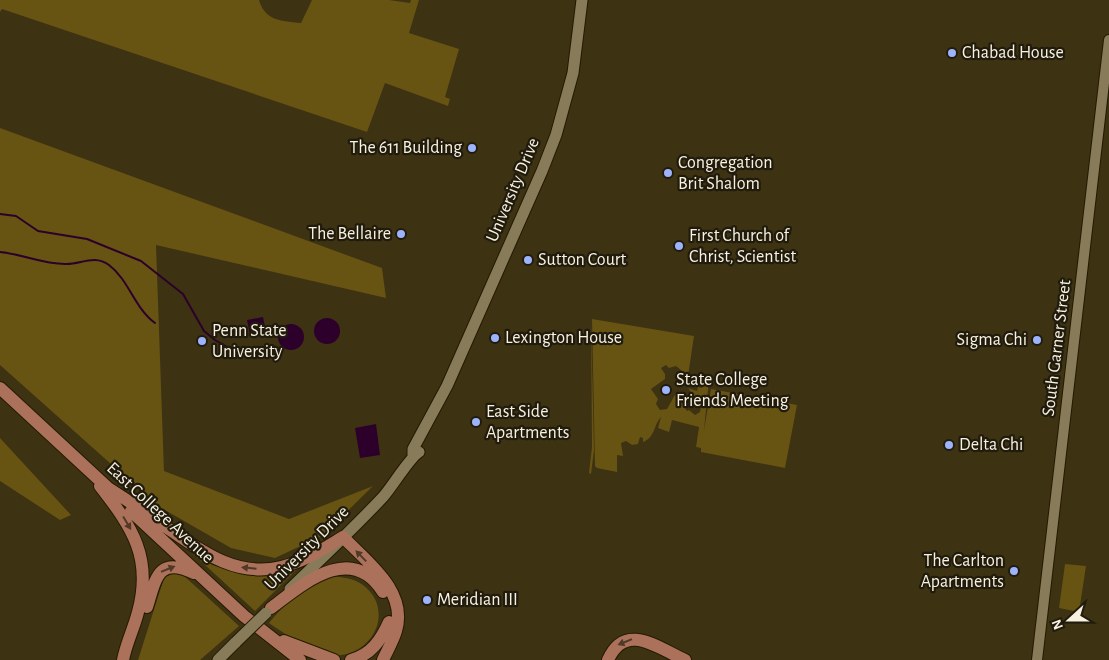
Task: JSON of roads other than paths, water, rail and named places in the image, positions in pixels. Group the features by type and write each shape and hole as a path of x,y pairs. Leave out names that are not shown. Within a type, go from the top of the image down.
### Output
{"main road":[{"name":"University Drive","path":"218,660 391,487 413,455 418,452 433,426 442,406 447,386 542,171 558,129 573,73 582,0"},
{"name":"East College Avenue","path":"0,388 202,576 262,630 300,660"},
{"path":"88,470 126,521 137,544 144,569 142,597 123,660"},
{"path":"102,484 204,553 235,566 266,569 287,566 316,554 343,537 383,578 395,598 398,615 396,631 383,660"},
{"path":"132,660 156,579 160,572 175,566 202,576"},
{"path":"268,611 318,574 326,571 347,568 366,575 380,588 387,603 389,622 386,640 376,660"},
{"path":"351,660 371,650 381,639 389,622"},
{"path":"262,630 308,652 334,660"},
{"path":"608,660 616,646 630,639 643,641 685,660"}],"street":[{"name":"South Garner Street","path":"1037,660 1109,40"}],"waterway":[{"path":"0,214 16,216 38,231 87,239 141,261 183,294 204,331 215,340 241,355"},
{"path":"0,252 57,264 71,264 92,260 103,262 109,265 122,278 142,310 155,323"}],"place":[{"name":"Chabad House","path":"952,53"},
{"name":"The 611 Building","path":"472,148"},
{"name":"Congregation Brit Shalom","path":"668,173"},
{"name":"The Bellaire","path":"401,234"},
{"name":"First Church of Christ, Scientist","path":"679,246"},
{"name":"Sutton Court","path":"528,260"},
{"name":"Lexington House","path":"495,338"},
{"name":"Sigma Chi","path":"1037,340"},
{"name":"Penn State University","path":"202,341"},
{"name":"State College Friends Meeting","path":"666,390"},
{"name":"East Side Apartments","path":"476,422"},
{"name":"Delta Chi","path":"949,445"},
{"name":"The Carlton Apartments","path":"1014,571"},
{"name":"Meridian III","path":"427,600"}]}
